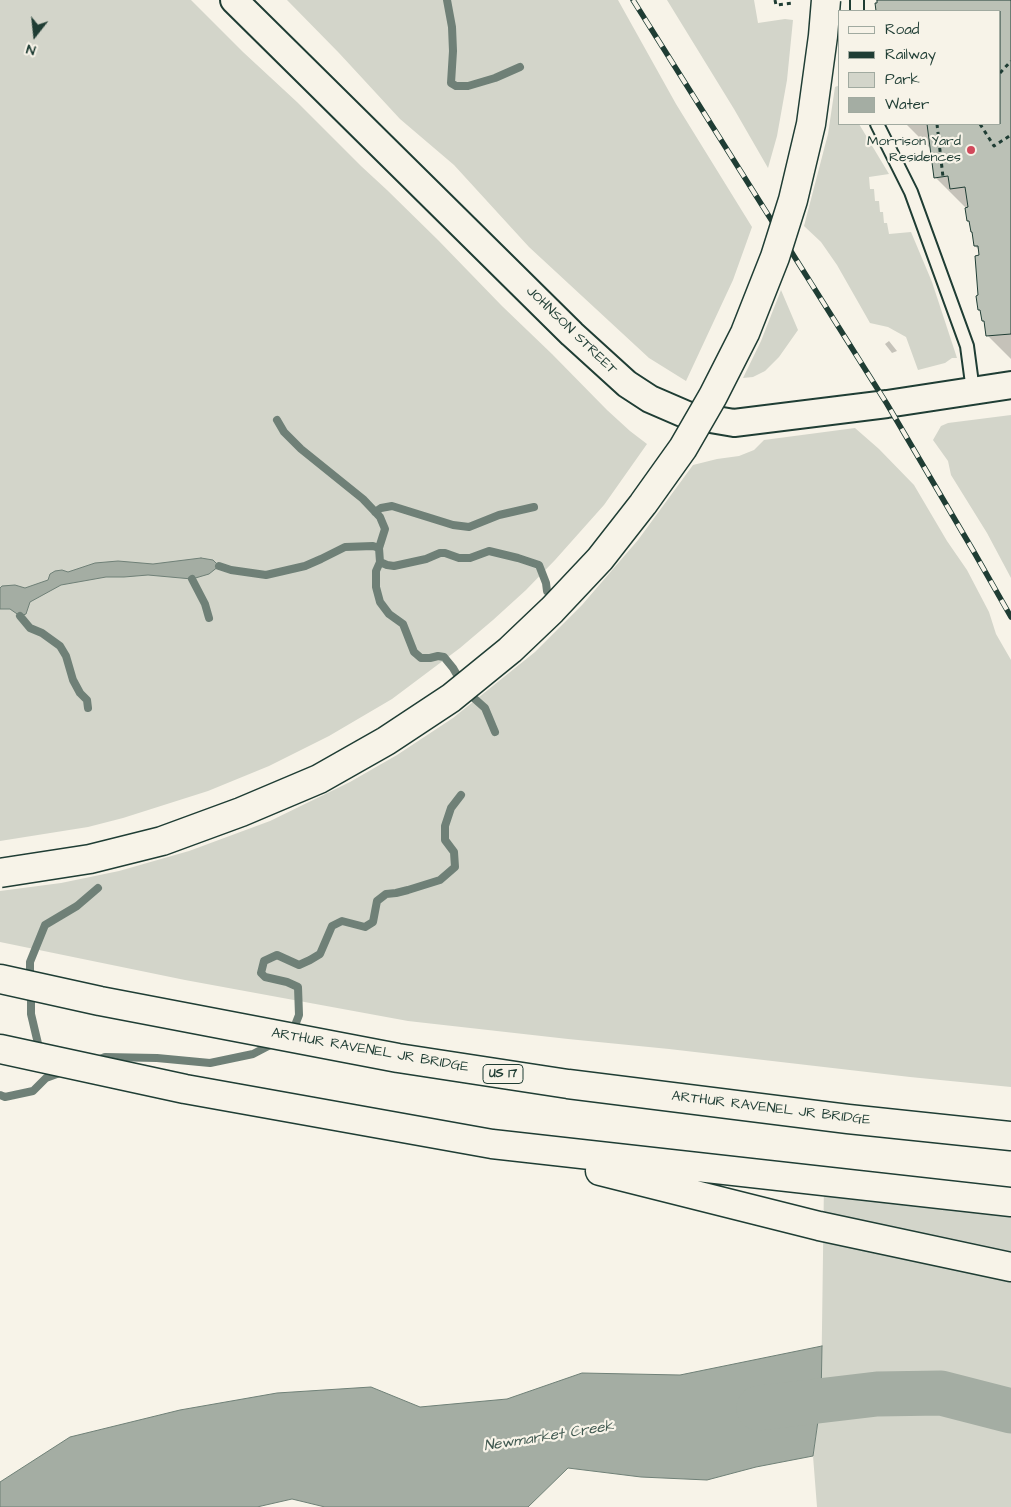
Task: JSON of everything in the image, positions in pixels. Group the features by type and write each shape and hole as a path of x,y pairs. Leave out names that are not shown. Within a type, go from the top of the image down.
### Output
{"highway":[{"path":"0,873 90,859 162,841 241,812 319,779 386,741 450,698 510,650 552,610 600,559 643,504 683,448 713,396 745,333 775,257 793,200 811,124 826,0"},
{"name":"ARTHUR RAVENEL JR BRIDGE","path":"0,978 100,1001 398,1058 577,1085 838,1118 1011,1136"},
{"path":"0,1049 186,1089 492,1144 1011,1202"},
{"path":"492,1144 819,1226 1011,1267"}],"street":[{"name":"JOHNSON STREET","path":"234,0 572,334 627,384 650,399 687,415 734,423 887,404 1011,385"}],"lane":[{"path":"878,125 911,192 968,346 973,391"}],"path":[{"path":"776,0 776,5 794,3"},
{"path":"1001,73 1011,61"},
{"path":"937,125 943,177"},
{"path":"981,125 994,146 1011,135"}],"green space":[{"path":"0,0 191,0 438,240 607,410 647,444 604,505 526,590 460,648 392,699 329,736 269,766 208,791 88,827 0,841"},
{"path":"287,0 618,0 676,104 752,227 733,280 686,381 649,358 529,247 454,165 400,119"},
{"path":"667,0 754,0 758,23 785,19 793,20 787,80 777,136 768,168 734,109"},
{"path":"838,86 838,125 860,125 889,174 869,177 870,189 874,189 875,201 879,201 880,212 883,212 884,223 887,223 889,234 911,232 932,282 957,358 918,370 906,337 888,327 870,323 837,265 821,242 804,226 828,134 835,87"},
{"path":"781,290 798,330 779,357 765,371 753,377 743,378 761,341"},
{"path":"1011,415 1011,578 987,533 951,475 948,461 933,440 941,426 948,423"},
{"path":"855,428 879,449 914,485 947,541 967,570 989,612 996,634 1011,660 1011,1087 408,1021 185,980 0,942 0,891 61,883 119,871 189,851 270,821 350,782 397,755 453,718 535,652 582,605 638,540 693,465 739,456 754,450 764,440"},
{"path":"824,1182 1011,1203 1011,1507 817,1507 813,1456 821,1400"}],"water":[{"path":"201,558 213,560 219,566 209,574 192,579 148,575 106,577 61,585 30,602 26,614 20,616 10,609 0,609 0,588 2,586 15,585 25,588 48,580 50,574 55,571 62,570 68,572 95,563 118,561 153,564"},
{"path":"822,1346 821,1400 813,1456 756,1467 707,1480 641,1477 568,1468 528,1507 325,1507 292,1499 257,1507 0,1507 0,1482 70,1437 180,1410 277,1393 371,1387 420,1407 507,1399 582,1373 680,1375"}],"building":[{"name":"Morrison Yard Residences","path":"877,0 1011,0 1011,334 986,336 984,321 982,321 980,310 978,310 976,296 978,295 975,256 979,255 978,246 974,246 969,221 967,221 965,208 968,207 965,187 950,189 948,176 934,178 927,125 1001,125 1001,10 876,10 875,3 877,3"}],"waterway":[{"path":"447,0 452,27 451,83 456,86 468,86 495,78 520,67"},
{"path":"277,420 284,432 301,449 363,499 380,517 385,529 379,548"},
{"path":"375,512 381,508 392,506 453,525 469,527 499,515 534,507"},
{"path":"219,566 231,570 266,575 305,566 345,547 373,546 379,548 380,562 376,571 376,587 380,602 389,614 403,624 414,652 421,658 444,657 467,692 485,708 495,732"},
{"path":"380,562 394,566 426,559 440,553 459,558 470,558 489,551 539,565 547,591"},
{"path":"192,579 205,604 209,618"},
{"path":"20,616 30,628 42,633 60,646 66,656 73,680 80,693 87,700 88,708"},
{"path":"292,1033 299,1015 298,987 287,982 265,977 261,973 264,961 277,955 299,965 310,960 320,954 332,926 342,921 365,927 373,922 377,901 386,894 408,890 440,880 455,867 454,852 445,840 445,826 451,808 461,795"},
{"path":"30,980 30,962 45,925 77,906 98,888"},
{"path":"31,992 31,1014 40,1052"},
{"path":"95,1061 105,1057 157,1058 210,1063 253,1054 276,1042"},
{"path":"0,1095 5,1097 33,1091 46,1078 65,1071"},
{"name":"Newmarket Creek","path":"759,1408 877,1394 941,1393 1011,1411"}],"railway":[{"path":"633,0 887,404 1011,617"}],"place":[{"name":"Morrison Yard Residences","path":"971,150"}]}
